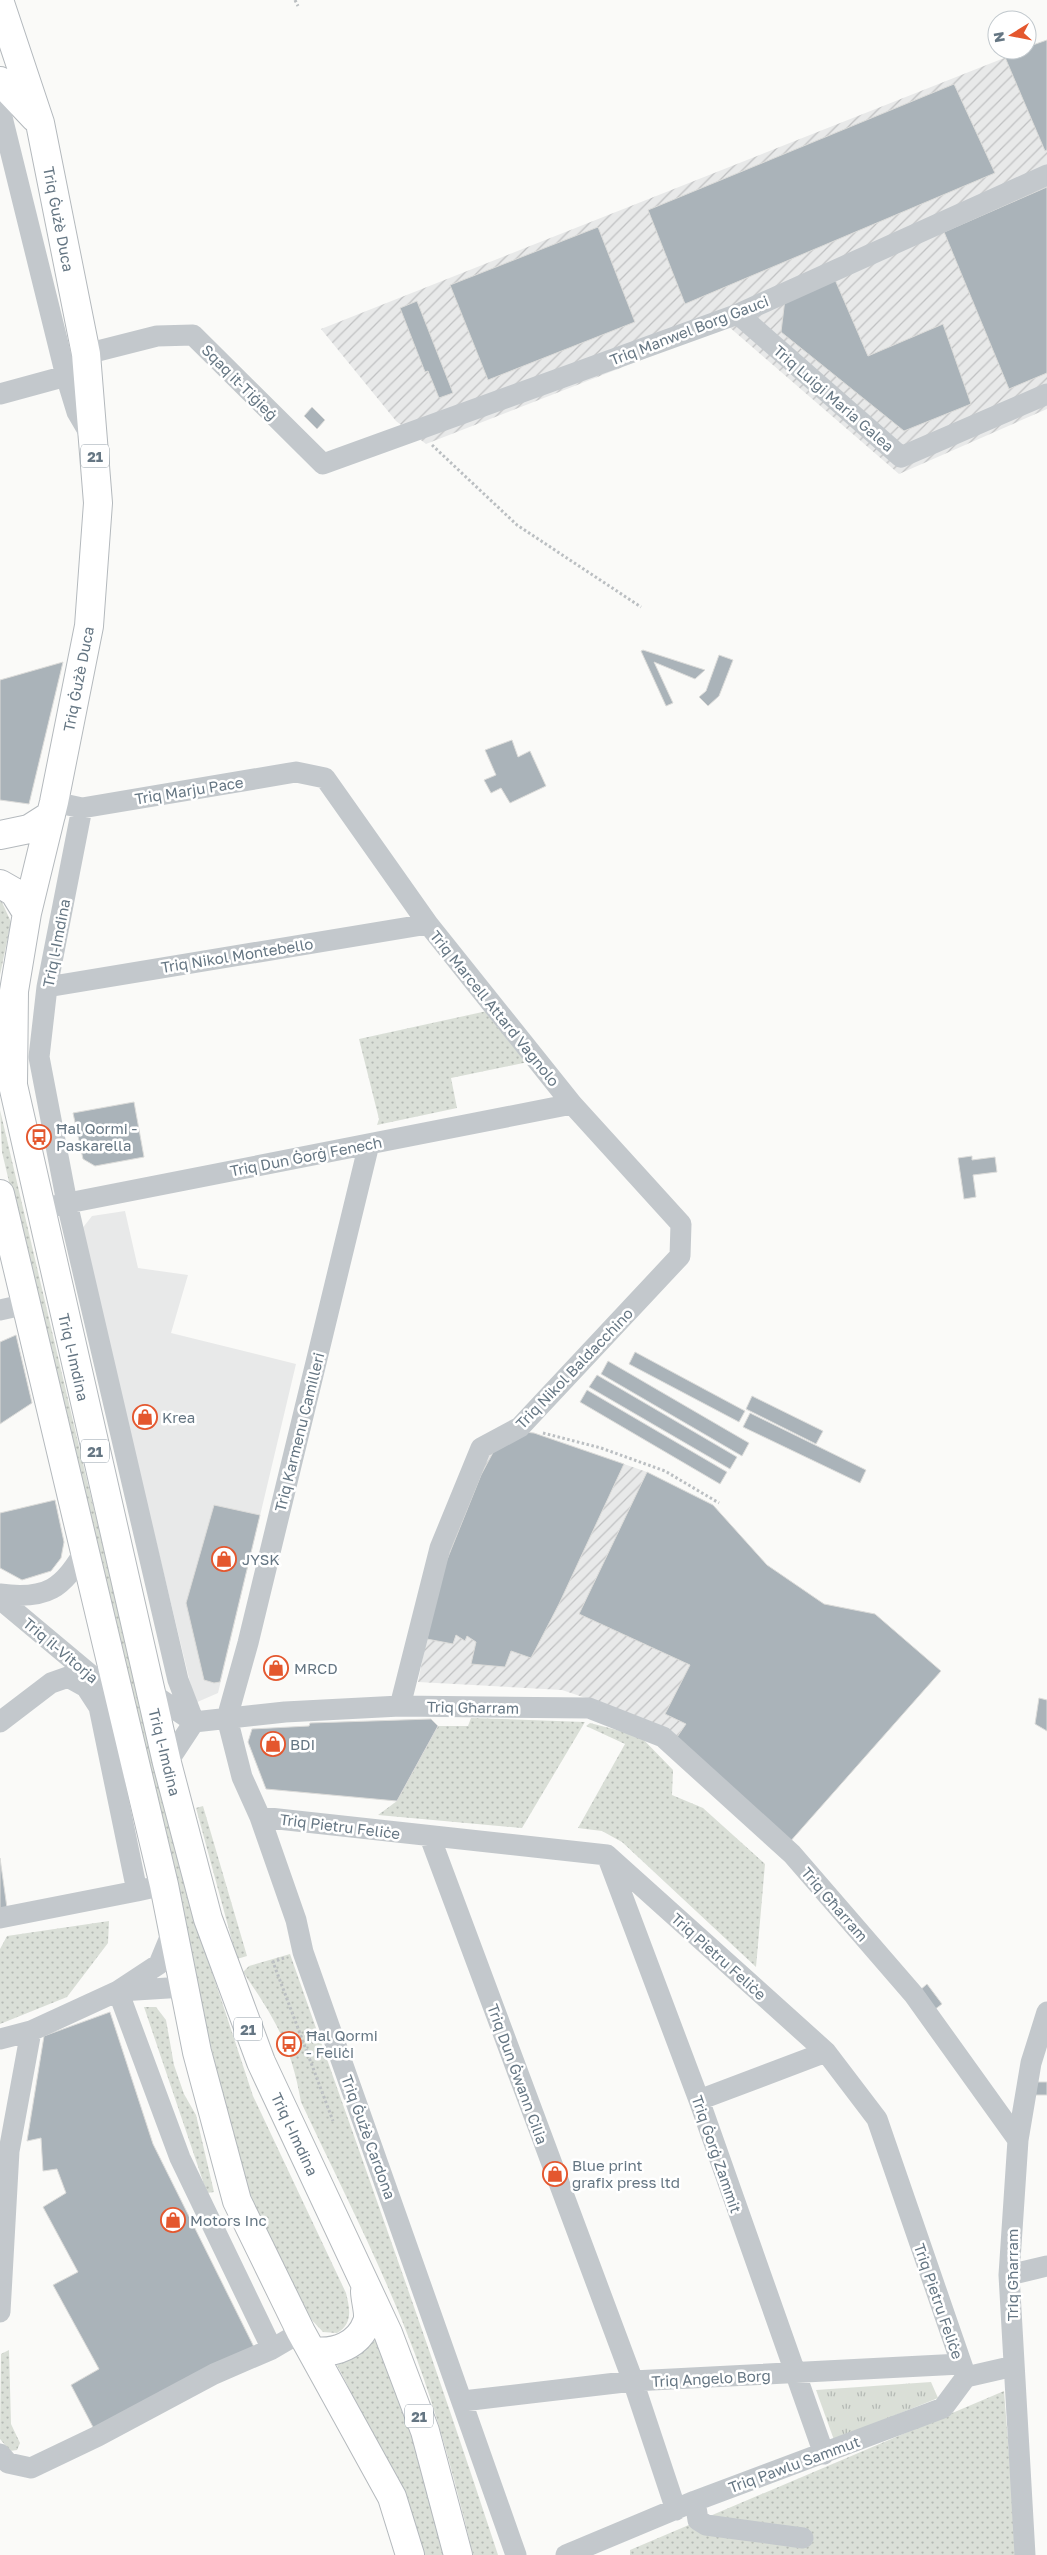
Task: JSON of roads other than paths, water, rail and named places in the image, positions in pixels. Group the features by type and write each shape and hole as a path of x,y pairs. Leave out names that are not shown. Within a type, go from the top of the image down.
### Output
{"highway":[{"name":"Triq Ġużè Duca","path":"0,3 40,123 86,354 98,503 89,626 53,808 27,913"},
{"path":"0,81 40,123"},
{"path":"0,835 29,829 53,808"},
{"path":"0,884 14,892 27,913"},
{"name":"Triq l-Imdina","path":"27,913 14,991 12,1085 166,1763 208,1919 227,1975 262,2062 388,2333 425,2431 458,2555"},
{"name":"Triq l-Imdina","path":"0,1194 86,1548 164,1885 197,2052 237,2200 307,2341 392,2497 410,2555"},
{"path":"307,2341 334,2351 355,2340 368,2321 364,2282"}],"street":[{"name":"Triq Ġużè Duca","path":"0,109 66,376 77,412 94,441"},
{"name":"Triq Manwel Borg Gauci","path":"322,464 738,314 1047,175"},
{"name":"Triq Luigi Maria Galea","path":"738,314 901,457 1047,394"},
{"name":"Sqaq it-Tiġieġ","path":"86,354 157,336 193,335 322,464"},
{"path":"0,394 66,376"},
{"name":"Triq Marju Pace","path":"53,808 82,808 296,772 325,778"},
{"name":"Triq Marcell Attard Vagnolo","path":"325,778 428,924 572,1104 681,1224"},
{"name":"Triq l-Imdina","path":"82,808 47,987 39,1057 67,1203 178,1680 194,1722"},
{"name":"Triq Nikol Montebello","path":"47,987 428,924"},
{"name":"Triq Dun Ġorġ Fenech","path":"40,1208 572,1104"},
{"name":"Triq Karmenu Camilleri","path":"227,1718 248,1643 369,1144"},
{"name":"Triq Nikol Baldacchino","path":"400,1706 440,1548 481,1448 520,1427 680,1256 681,1224"},
{"path":"0,1310 26,1304"},
{"name":"Triq il-Vitorja","path":"0,1594 32,1596 48,1593 59,1586 86,1548"},
{"name":"Triq il-Vitorja","path":"0,1599 121,1701"},
{"path":"0,1722 51,1683 68,1677 86,1687 99,1707 137,1891"},
{"path":"151,1693 194,1722 166,1763"},
{"name":"Triq Għarram","path":"194,1722 285,1712 400,1706 589,1708 663,1738 792,1854 914,1995 1018,2140 1009,2275 1025,2555"},
{"name":"Triq Ġużè Cardona","path":"227,1718 242,1776 260,1817 296,1920 303,1952 463,2400 516,2555"},
{"name":"Triq Pietru Feliċe","path":"260,1817 607,1855 826,2052 877,2119 964,2370"},
{"name":"Triq Dun Ġwann Cilia","path":"430,1837 633,2382 676,2510"},
{"name":"Triq Ġorġ Zammit","path":"607,1855 698,2100 824,2454"},
{"path":"0,1918 164,1885"},
{"path":"0,2039 31,2031 118,1991 159,1964 172,1930"},
{"path":"118,1991 184,1987"},
{"path":"118,1991 180,2158 272,2349"},
{"path":"1018,2140 1031,2063 1047,2012"},
{"path":"0,2312 9,2151 31,2031"},
{"path":"698,2100 826,2052"},
{"path":"1009,2275 1047,2266"},
{"path":"0,2454 8,2463 31,2468 98,2436 214,2374 272,2349 307,2341"},
{"path":"964,2370 1014,2366"},
{"name":"Triq Angelo Borg","path":"463,2400 633,2382 794,2374 964,2370"},
{"name":"Triq Pawlu Sammut","path":"566,2555 695,2501 943,2408 964,2370"},
{"path":"695,2501 698,2520 706,2525 803,2538"}],"place":[{"name":"Ħal Qormi - Paskarella","path":"39,1137"},
{"name":"Krea","path":"145,1417"},
{"name":"JYSK","path":"224,1559"},
{"name":"MRCD","path":"276,1668"},
{"name":"BDI","path":"273,1744"},
{"name":"Ħal Qormi - Feliċi","path":"289,2044"},
{"name":"Blue print grafix press ltd","path":"555,2174"},
{"name":"Motors Inc","path":"173,2220"}]}
